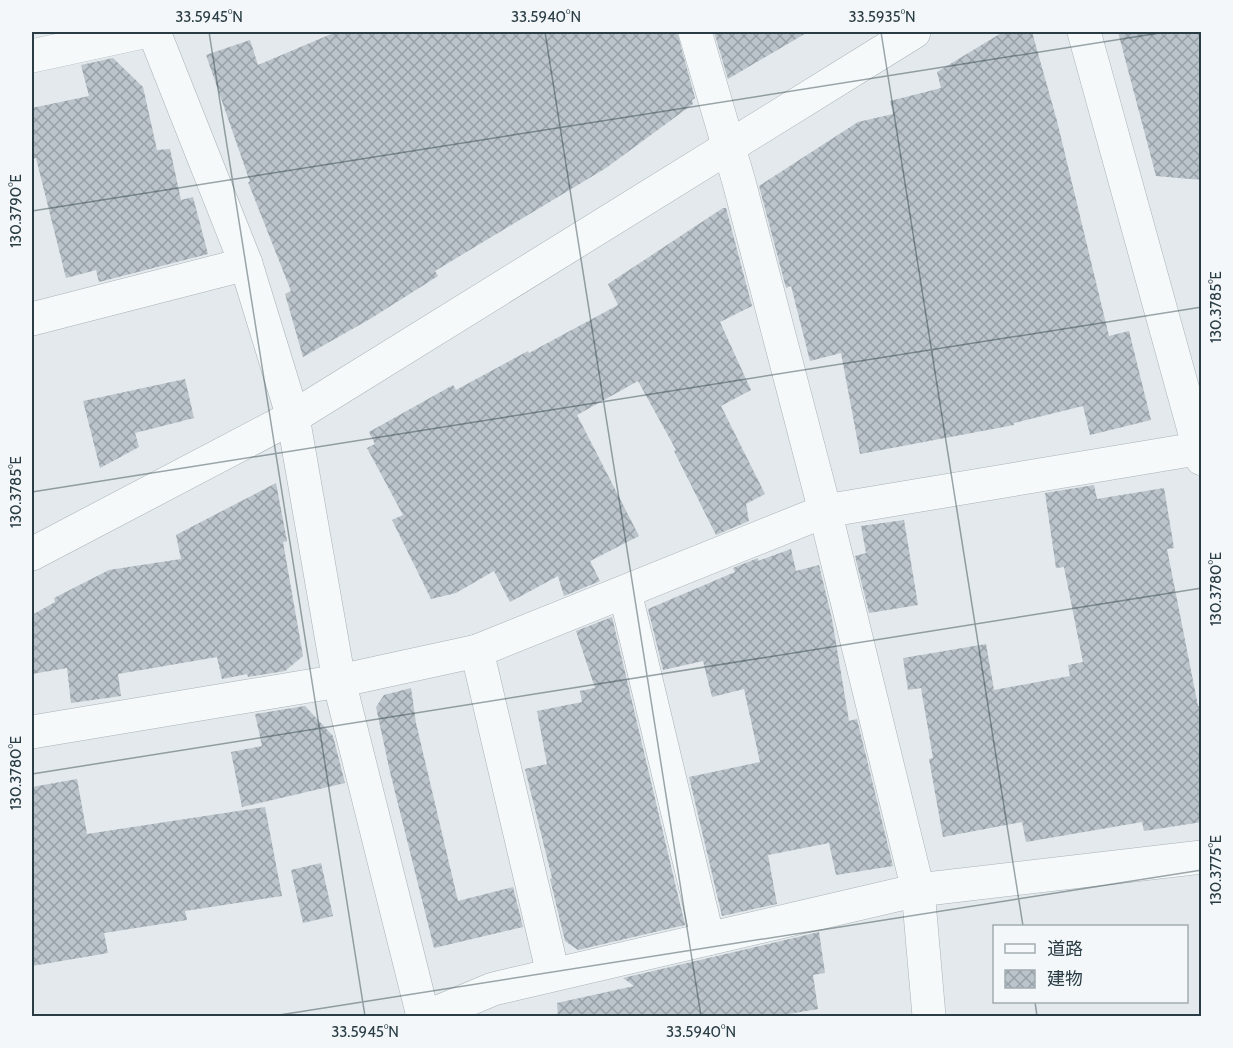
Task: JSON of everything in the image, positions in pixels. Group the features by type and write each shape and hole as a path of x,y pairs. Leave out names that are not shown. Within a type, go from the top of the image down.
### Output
{"street":[{"path":"32,56 143,32"},
{"path":"154,32 246,264 292,417 339,681 423,1017"},
{"path":"695,32 730,148 825,511 918,890 929,1017"},
{"path":"32,554 292,417 914,32"},
{"path":"32,732 339,681 477,651 825,511 1200,451 1084,32"},
{"path":"32,319 246,264"},
{"path":"625,592 708,939"},
{"path":"477,651 554,974"},
{"path":"429,1017 493,988 918,890 1202,857"}],"building":[{"path":"336,32 677,32 695,98 692,100 693,104 606,168 435,271 438,276 370,319 303,357 285,294 291,291 248,182 250,182 206,55 250,40 258,65"},
{"path":"714,32 808,32 728,79"},
{"path":"1003,32 1032,32 1057,121 1109,336 1129,331 1151,420 1090,435 1083,406 1014,423 1014,425 860,454 841,353 810,361 791,286 786,288 759,186 858,122 893,114 890,101 941,88 937,72"},
{"path":"1118,32 1202,32 1202,180 1156,176"},
{"path":"113,58 143,87 157,150 170,149 181,200 193,197 208,254 99,282 96,270 66,278 36,158 32,159 32,108 89,96 81,65"},
{"path":"726,208 752,306 720,322 751,390 721,406 765,494 746,504 749,521 716,535 674,451 676,450 638,381 577,415 639,536 590,561 600,581 564,596 558,576 510,602 494,571 456,593 431,599 392,520 403,515 367,448 375,444 369,432 453,385 456,390 618,305 608,284"},
{"path":"185,379 194,418 135,433 139,447 100,468 83,401"},
{"path":"276,483 287,541 283,542 303,656 285,671 248,677 247,674 222,679 217,657 118,674 121,696 71,703 67,668 32,674 32,615 55,602 54,598 109,570 181,559 176,535"},
{"path":"1094,485 1097,499 1164,488 1174,548 1167,549 1198,706 1202,706 1202,822 1144,831 1142,822 1026,842 1022,822 943,837 929,759 933,758 921,688 908,690 903,658 986,644 994,690 1070,676 1068,665 1083,662 1064,567 1056,568 1045,493"},
{"path":"904,520 918,605 869,613 855,556 866,553 861,526"},
{"path":"791,549 796,571 819,565 832,619 849,721 857,719 893,866 836,875 829,843 768,855 777,904 722,916 689,777 760,762 744,689 712,697 703,661 663,670 648,609 735,572 733,568"},
{"path":"612,617 685,925 578,950 565,941 525,769 547,764 537,711 582,702 580,691 595,688 576,631"},
{"path":"411,688 416,723 458,901 513,887 523,927 434,948 376,707 384,695"},
{"path":"305,706 333,736 345,783 242,807 231,752 262,746 255,714"},
{"path":"77,779 87,834 265,807 282,896 185,911 187,920 104,933 108,953 32,966 32,787"},
{"path":"321,863 333,916 303,923 291,870"},
{"path":"819,932 825,973 813,975 818,1009 771,1017 558,1017 557,1003 634,986 623,978"}]}
